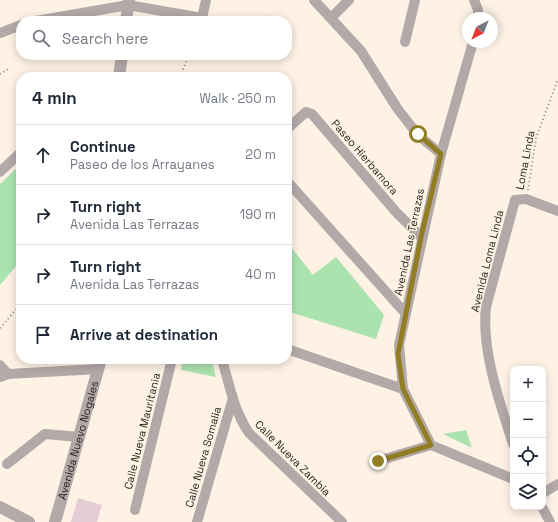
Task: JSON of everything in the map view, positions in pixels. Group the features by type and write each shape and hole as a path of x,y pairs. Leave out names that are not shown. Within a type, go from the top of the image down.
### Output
{"street":[{"path":"202,16 206,0"},
{"path":"314,0 361,51 397,108 418,134 441,154"},
{"path":"331,18 349,0"},
{"path":"405,42 415,0"},
{"path":"474,0 478,12"},
{"path":"62,16 129,3 192,16"},
{"path":"127,16 129,3"},
{"path":"0,33 16,27"},
{"name":"Avenida Las Terrazas","path":"431,445 403,389 398,354 421,237 441,154 471,48"},
{"path":"121,72 122,60"},
{"name":"Paseo Hierbamora","path":"292,124 306,112 312,114 396,212 421,237"},
{"path":"0,172 16,157"},
{"path":"292,187 406,314"},
{"path":"526,199 558,211"},
{"name":"Avenida Loma Linda","path":"511,438 502,412 487,347 484,323 486,307 515,200 526,199"},
{"path":"292,351 403,389"},
{"path":"0,365 4,375 100,364"},
{"name":"Avenida Nuevo Nogales","path":"55,522 100,364"},
{"name":"Calle Nueva Mauritania","path":"135,510 171,364"},
{"name":"Calle Nueva Zambia","path":"223,364 240,420 249,432 342,522"},
{"name":"Calle Nueva Somalia","path":"197,522 233,398"},
{"path":"7,464 45,434 79,437"},
{"path":"378,461 431,445 510,478"},
{"path":"546,491 558,484"},
{"path":"0,507 13,519 29,522"},
{"path":"544,510 550,522"}],"path":[{"path":"182,72 187,60"},
{"path":"0,74 10,68"},
{"name":"Loma Linda","path":"526,199 536,138 558,79"},
{"path":"0,328 16,310"}],"green space":[{"path":"16,169 16,266 0,285 0,184"},
{"path":"292,248 313,275 336,257 384,315 376,339 292,313"},
{"path":"182,364 212,364 216,377 181,370"},
{"path":"466,430 472,448 443,434"}],"building":[{"path":"78,498 102,505 97,522 71,522"}],"route":[{"path":"378,461 431,445 403,389 398,354 421,237 441,154 418,134"}]}
